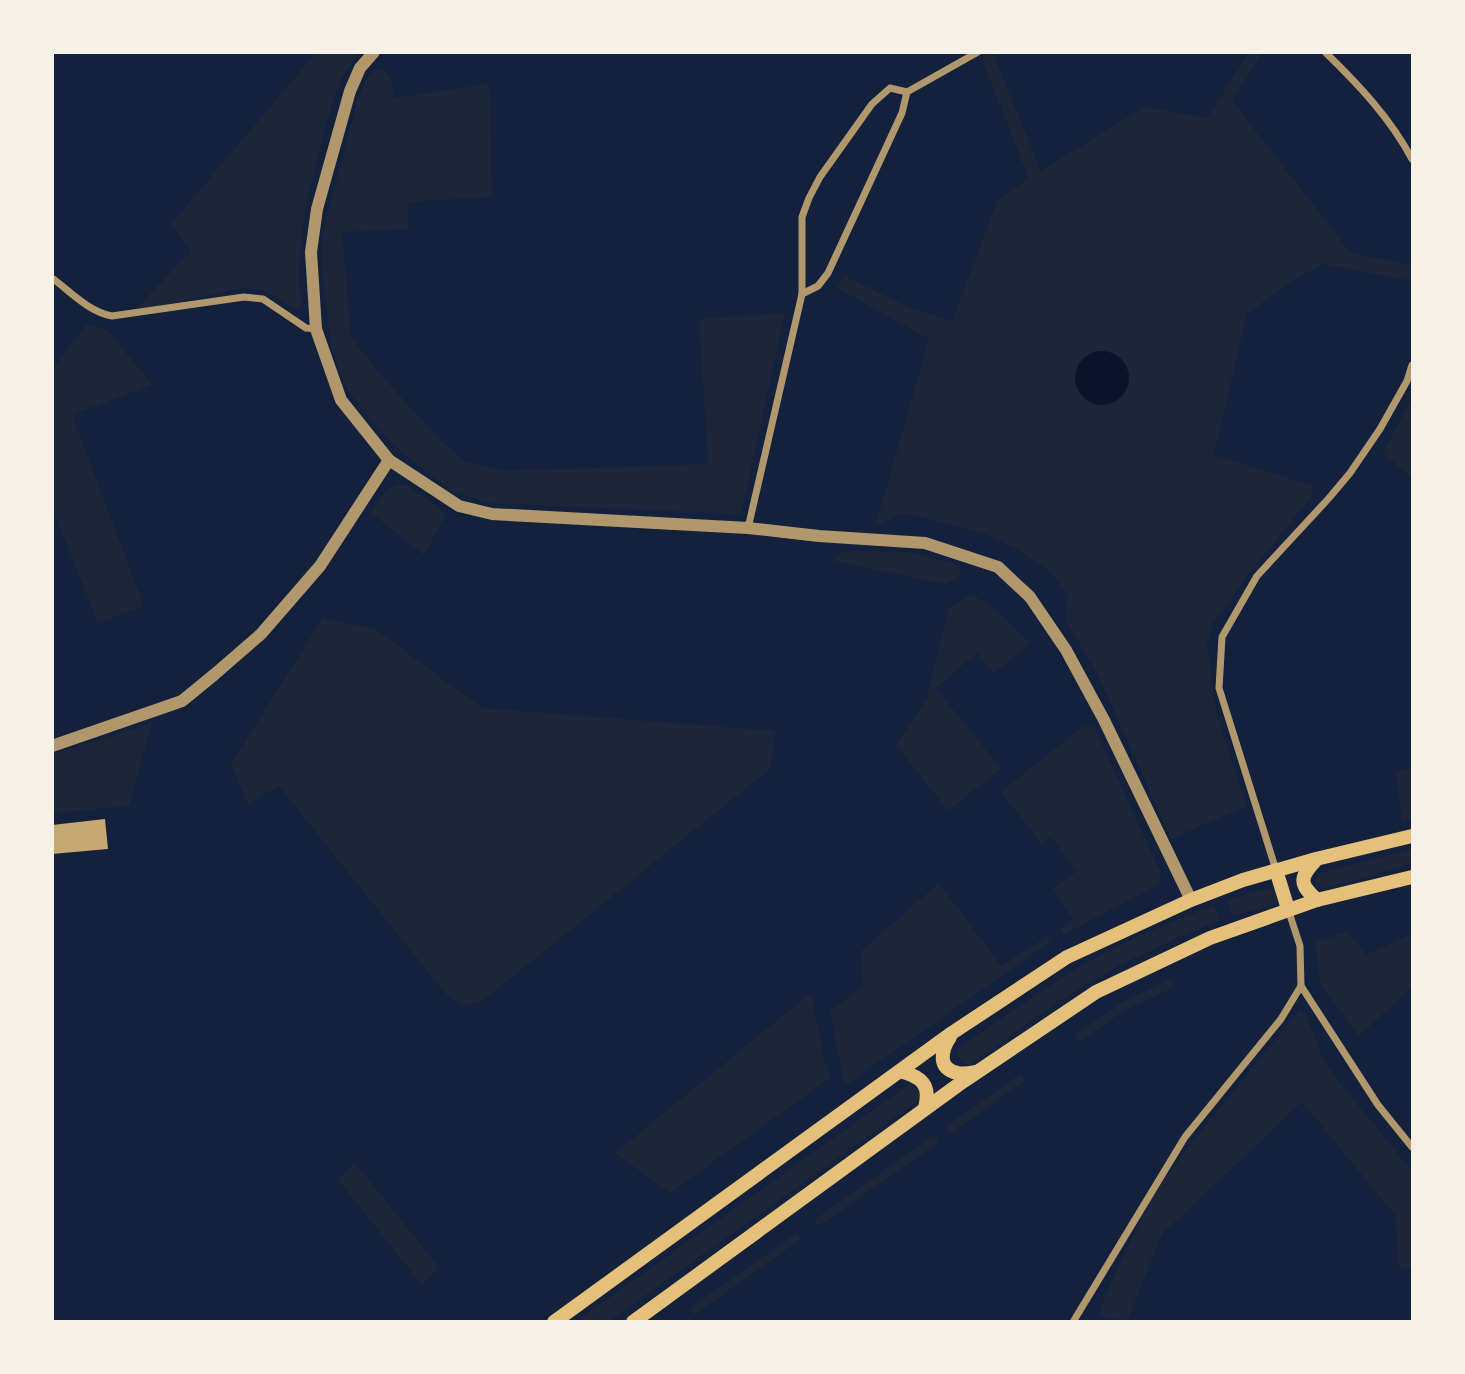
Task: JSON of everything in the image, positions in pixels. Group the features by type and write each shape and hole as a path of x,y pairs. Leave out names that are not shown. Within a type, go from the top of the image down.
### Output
{"main road":[{"path":"554,1321 952,1033 1067,957 1191,900 1276,870 1412,836"},
{"path":"1317,859 1304,873 1303,881 1307,892 1317,900"},
{"path":"1276,870 1289,909"},
{"path":"634,1321 925,1108 1096,992 1210,938 1289,909 1412,877"},
{"path":"952,1033 943,1046 941,1055 944,1064 958,1073 976,1072"},
{"path":"900,1071 913,1075 926,1087 928,1096 925,1108"}],"street":[{"path":"374,52 360,68 350,91 317,209 311,251 316,330 341,400 389,460 459,506 492,514 748,528 925,543 998,567 1030,597 1066,650 1104,720 1191,900"},
{"path":"748,528 802,295 802,217 809,198 820,177 872,104 890,88 907,92 978,52"},
{"path":"1325,52 1366,93 1412,159"},
{"path":"802,295 818,286 828,273 902,113 907,92"},
{"path":"52,278 101,314 112,316 244,297 263,299 306,328 316,330"},
{"path":"1276,870 1219,688 1222,637 1257,576 1350,473 1380,429 1407,381 1412,365"},
{"path":"52,746 182,701 215,674 261,634 320,565 389,460"},
{"path":"1289,909 1300,946 1301,986 1378,1105 1412,1147"},
{"path":"1073,1321 1185,1137 1281,1019 1301,986"}],"shaded area":[{"path":"316,53 359,53 342,77 328,116 305,207 298,277 302,301 298,310 260,289 241,288 133,312 191,251 171,224"},
{"path":"993,53 1041,171 1144,107 1207,118 1249,53 1262,53 1232,101 1351,253 1412,265 1412,281 1324,264 1290,282 1247,314 1214,455 1313,486 1312,496 1247,576 1213,624 1207,643 1216,711 1247,806 1171,839 1099,677 1065,619 1068,595 1049,571 1016,548 985,534 923,517 902,513 875,527 929,339 837,288 845,276 908,307 952,321 998,200 1029,179 982,59"},
{"path":"380,69 390,77 394,98 489,84 492,197 408,202 408,229 342,232 351,337 379,373 439,439 465,462 506,471 708,464 699,319 785,313 741,514 488,503 451,490 399,450 361,409 347,389 331,347 321,263 322,236 357,101 366,79"},
{"path":"87,324 108,331 152,385 72,415 144,606 98,623 52,508 53,368"},
{"path":"1102,351 1121,359 1129,378 1121,397 1102,405 1083,397 1075,378 1083,359"},
{"path":"1412,398 1412,478 1383,453"},
{"path":"401,484 412,488 446,514 424,555 371,513 387,491"},
{"path":"842,551 907,552 955,564 962,571 957,579 945,584 835,561"},
{"path":"972,594 998,612 1030,643 994,673 977,653 936,688 1001,769 948,811 896,745 927,698 948,609"},
{"path":"323,618 375,629 482,708 775,731 771,768 482,1001 464,1006 446,994 279,786 248,804 231,764"},
{"path":"152,723 129,806 53,813 53,754"},
{"path":"1084,726 1094,727 1161,874 1159,884 1063,935 1060,928 1073,919 1053,888 1077,871 1051,837 1042,844 1001,792"},
{"path":"1412,769 1412,818 1402,821 1396,771"},
{"path":"1412,849 1412,864 1322,889 1316,885 1315,877 1318,874"},
{"path":"939,883 1001,966 1048,936 1050,942 847,1084 843,1079 830,1012 863,986 861,951"},
{"path":"1269,889 1275,891 1279,898 1277,903 1233,916 1228,901"},
{"path":"1214,906 1219,920 1107,972 1046,1011 972,1064 963,1064 958,1056 958,1049 1075,970 1136,937"},
{"path":"1348,932 1366,955 1412,934 1412,987 1359,1036 1320,983 1315,942"},
{"path":"1171,979 1173,988 1125,1010 1080,1042 1075,1035 1121,1003"},
{"path":"811,993 825,1062 831,1077 670,1193 615,1153"},
{"path":"1299,1010 1306,1015 1324,1061 1412,1171 1412,1268 1399,1269 1395,1215 1302,1102 1162,1234 1127,1321 1098,1316 1150,1200 1180,1158"},
{"path":"1020,1074 1025,1081 950,1134 945,1127"},
{"path":"910,1084 918,1091 920,1100 609,1321 575,1322"},
{"path":"934,1135 939,1142 819,1226 814,1220"},
{"path":"355,1163 439,1268 421,1284 338,1179"},
{"path":"797,1233 801,1239 694,1315 690,1308"}],"building":[{"path":"105,819 108,849 52,854 52,825"}]}
